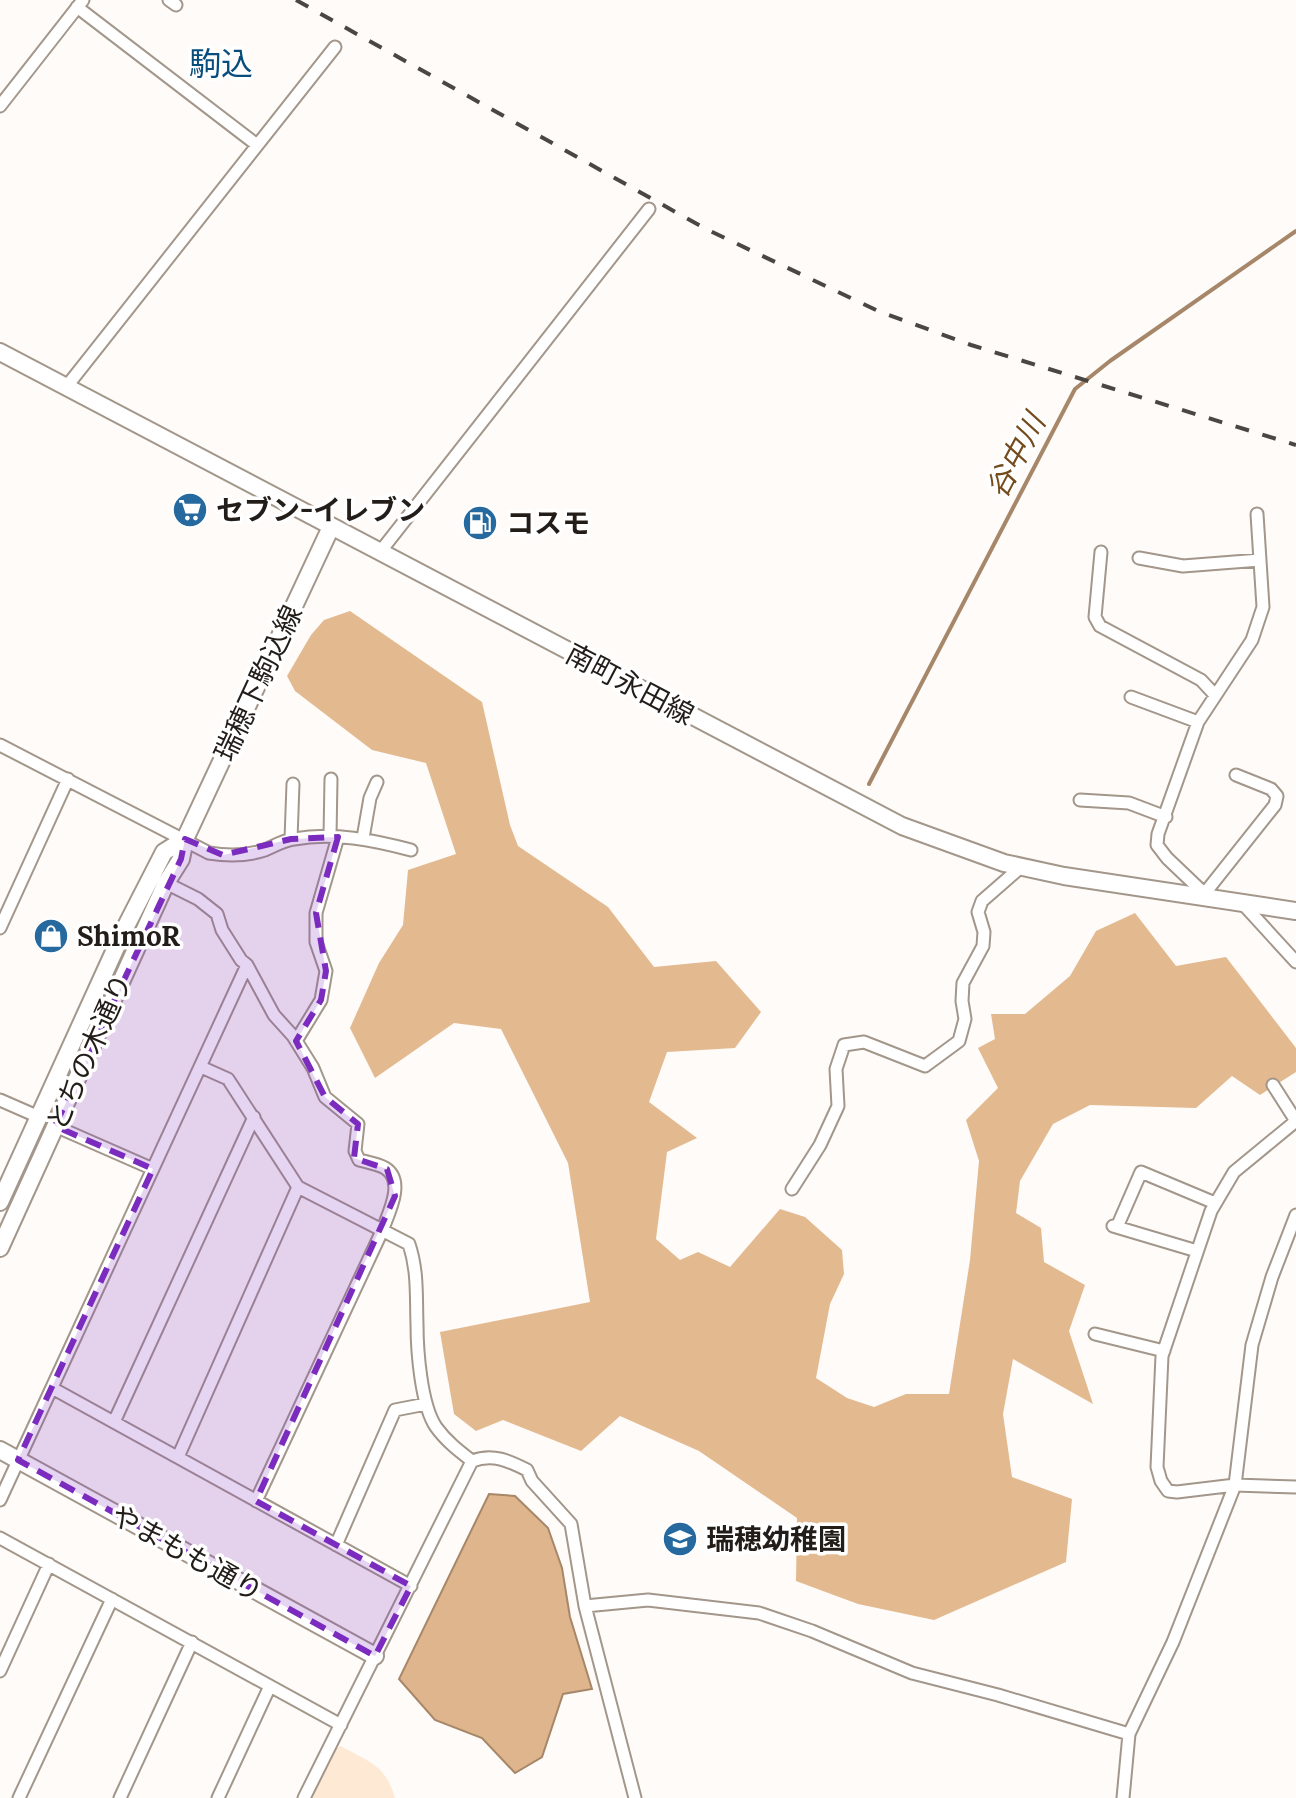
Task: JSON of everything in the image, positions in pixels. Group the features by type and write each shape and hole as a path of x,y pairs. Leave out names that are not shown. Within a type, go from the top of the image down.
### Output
{"street":[{"path":"0,106 80,4 257,145"},
{"path":"67,386 335,47"},
{"path":"380,552 649,209"},
{"name":"南町永田線","path":"0,352 865,808 941,841 1021,867 1064,876 1296,911"},
{"path":"1236,775 1271,789 1277,796 1275,805 1208,896 1157,845 1158,834 1198,722 1252,640 1263,607 1257,514"},
{"name":"瑞穂下駒込線","path":"185,839 331,527"},
{"path":"1101,552 1095,617 1100,626 1201,680 1215,695"},
{"path":"1139,558 1183,566 1260,560"},
{"path":"1131,697 1198,722"},
{"path":"0,745 199,848 223,855 260,851 291,839 334,836 363,838 411,850"},
{"path":"0,928 68,779"},
{"path":"296,1041 321,1000 326,971 316,942 316,913 334,836 331,779"},
{"path":"363,838 370,798 377,782"},
{"path":"291,839 293,784"},
{"path":"1080,800 1129,803 1166,817"},
{"name":"とちの木通り","path":"0,1248 166,883 181,859 185,839"},
{"name":"とちの木通り","path":"0,1202 123,932 164,852 185,839"},
{"path":"792,1189 820,1145 838,1106 836,1069 844,1045 864,1042 925,1066 959,1041 965,1019 963,983 983,946 984,932 978,912 982,901 1021,867"},
{"path":"166,883 198,899 217,914 222,930 247,965 274,1015 296,1041 325,1097 358,1124 355,1151 359,1160 387,1169 393,1176 395,1196 382,1231 256,1501"},
{"path":"1243,904 1296,962"},
{"path":"0,1500 247,965"},
{"path":"201,1067 228,1079 298,1187 409,1244 417,1266 417,1329 426,1404 435,1425 454,1448 472,1461"},
{"path":"1273,1085 1296,1121 1234,1172 1215,1203 1164,1351 1157,1467 1168,1491 1235,1485 1296,1487"},
{"path":"0,1100 39,1117"},
{"path":"114,1422 254,1117"},
{"path":"55,1126 153,1169"},
{"path":"1197,1251 1115,1226 1141,1172 1215,1203"},
{"path":"178,1457 298,1187"},
{"path":"1123,1798 1129,1734 1173,1642 1235,1485 1252,1345 1272,1277 1296,1215"},
{"path":"1095,1334 1164,1351"},
{"path":"52,1388 411,1586"},
{"path":"336,1545 395,1410 426,1404"},
{"name":"やまもも通り","path":"0,1450 375,1656"},
{"path":"304,1798 472,1461 497,1457 527,1470 532,1481 571,1524 585,1606 635,1798"},
{"path":"0,1538 341,1725"},
{"path":"0,1671 49,1564"},
{"path":"19,1798 112,1599"},
{"path":"585,1606 648,1600 759,1613 812,1631 912,1673 1129,1734"},
{"path":"120,1798 192,1642"},
{"path":"218,1798 270,1686"}],"highlighted area":[{"path":"338,837 316,913 326,971 321,1000 296,1041 325,1097 358,1124 354,1158 387,1169 395,1196 256,1501 411,1586 375,1656 18,1460 153,1169 55,1126 181,859 185,839 223,855 291,839"}],"shaded area":[{"path":"350,611 482,702 510,825 518,846 608,907 654,967 716,961 761,1012 735,1048 667,1052 649,1102 697,1138 667,1152 656,1239 680,1260 698,1252 730,1267 780,1209 805,1217 842,1250 844,1274 830,1304 816,1378 847,1398 874,1407 906,1394 949,1394 970,1260 979,1161 966,1120 998,1088 978,1048 995,1039 991,1014 1025,1014 1070,976 1096,931 1135,913 1176,966 1226,957 1296,1048 1296,1072 1260,1095 1232,1076 1196,1108 1090,1105 1053,1124 1020,1181 1016,1213 1041,1228 1044,1262 1085,1285 1069,1331 1093,1404 1013,1359 1003,1414 1012,1477 1072,1499 1066,1562 934,1620 858,1604 796,1581 797,1518 699,1451 620,1416 581,1451 503,1420 476,1431 454,1414 440,1332 590,1302 568,1163 501,1029 454,1023 375,1078 350,1028 379,963 403,925 408,870 456,854 426,763 372,750 295,691 287,676 311,635 324,620"},
{"path":"489,1494 515,1496 548,1528 562,1568 570,1617 592,1689 563,1694 542,1757 515,1773 482,1738 435,1720 399,1679"},
{"path":"341,1746 381,1771 395,1798 310,1798 334,1750"}],"waterway":[{"name":"谷中川","path":"869,784 1075,389 1110,361 1296,231"}],"railway":[{"path":"296,0 706,229 878,311 971,345 1296,445"}],"place":[{"name":"セブン-イレブン","path":"190,510"},
{"name":"コスモ","path":"480,523"},
{"name":"ShimoR","path":"51,936"},
{"name":"瑞穂幼稚園","path":"680,1539"}],"district":[{"name":"駒込","path":"221,64"}]}
